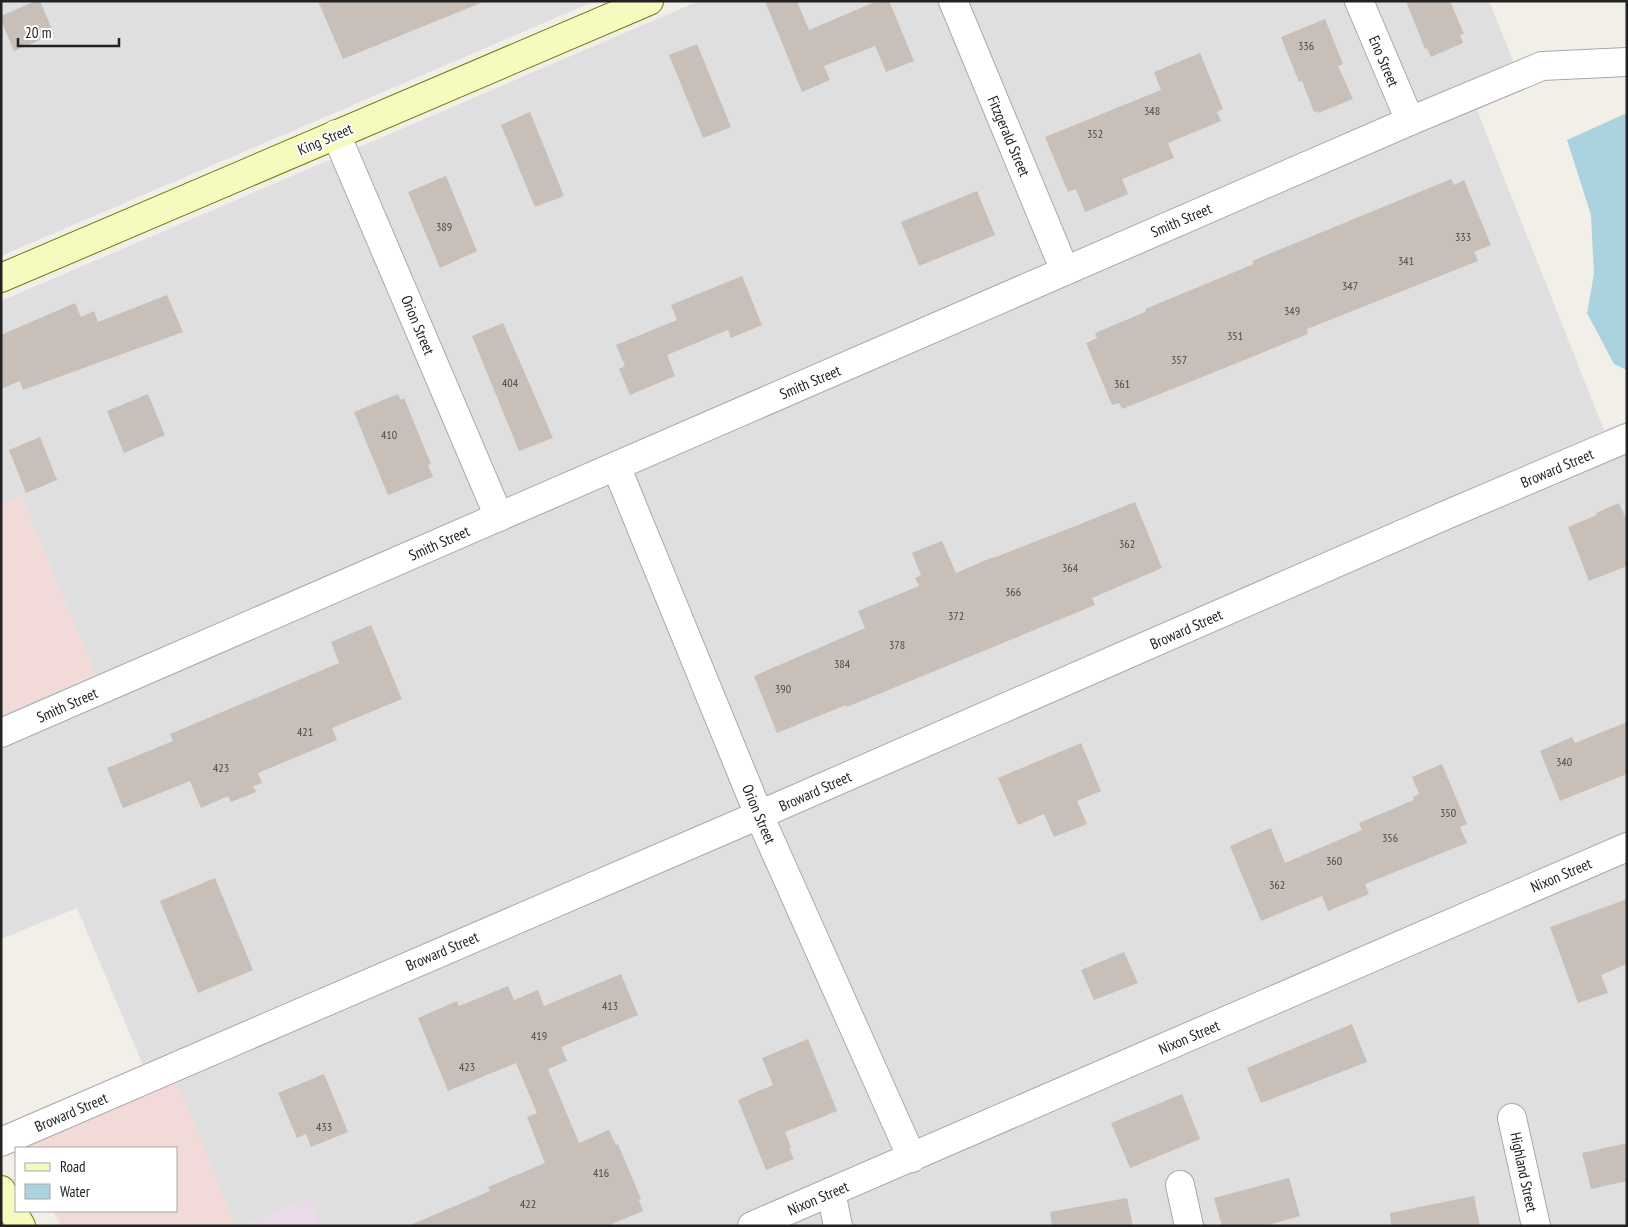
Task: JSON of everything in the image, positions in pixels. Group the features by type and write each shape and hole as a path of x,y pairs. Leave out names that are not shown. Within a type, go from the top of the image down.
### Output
{"street":[{"name":"King Street","path":"1,278 648,1"},
{"name":"Fitzgerald Street","path":"953,1 1065,271"},
{"name":"Eno Street","path":"1359,1 1410,121"},
{"name":"Smith Street","path":"1,734 1410,121 1542,66 1627,62"},
{"name":"Orion Street","path":"336,134 499,517"},
{"name":"Broward Street","path":"1,1142 1627,438"},
{"name":"Orion Street","path":"616,466 759,815 912,1158"},
{"name":"Nixon Street","path":"752,1226 1627,846"},
{"name":"Highland Street","path":"1512,1118 1536,1226"},
{"path":"1180,1185 1189,1226"},
{"path":"1,1190 20,1226"},
{"path":"831,1192 838,1226"}],"shaded area":[{"path":"1,1 595,1 1,256"},
{"path":"699,1 1489,1 1524,88 1477,110 1604,430 1627,421 1627,1226 319,1226 308,1199 244,1226 235,1226 176,1080 153,1089 77,908 1,939 1,715 95,674 21,496 1,504 1,301"},
{"path":"21,496 95,674 1,715 1,504"},
{"path":"176,1079 235,1226 61,1226 54,1212 178,1212 178,1147 22,1147"},
{"path":"308,1199 319,1226 244,1226"}],"water":[{"path":"1627,113 1627,370 1614,364 1587,313 1594,274 1591,215 1567,140"}],"building":[{"path":"40,1 54,34 14,51 1,16"},
{"path":"318,1 483,1 483,2 343,59"},
{"path":"765,1 797,1 809,30 877,1 889,1 914,61 886,72 875,46 824,66 830,80 802,92"},
{"path":"1406,1 1450,1 1464,34 1460,35 1463,43 1431,57 1427,48 1425,49"},
{"path":"1325,19 1343,64 1338,66 1353,99 1318,113 1318,111 1314,112 1302,81 1299,82 1281,37"},
{"path":"697,44 731,127 703,138 669,55"},
{"path":"1200,53 1223,109 1217,112 1221,121 1168,143 1174,158 1122,179 1128,194 1085,212 1076,189 1068,192 1045,137 1161,90 1154,72"},
{"path":"530,112 564,196 535,207 501,125"},
{"path":"446,176 477,251 440,268 408,192"},
{"path":"1451,179 1454,185 1464,180 1491,245 1474,252 1478,261 1307,329 1308,334 1122,409 1119,403 1112,405 1086,343 1097,338 1095,333 1143,313 1146,311 1145,309 1254,264 1252,261"},
{"path":"977,191 995,235 919,266 901,222"},
{"path":"742,276 762,325 731,338 728,330 667,355 675,376 630,395 619,369 625,366 616,345 677,320 671,305"},
{"path":"167,295 183,332 23,390 20,381 1,389 1,335 75,303 81,317 94,311 98,322"},
{"path":"503,323 553,438 519,451 472,336"},
{"path":"148,394 165,435 124,453 107,411"},
{"path":"398,394 401,400 404,398 431,464 428,465 433,477 388,495 354,412"},
{"path":"40,437 57,480 26,493 9,450"},
{"path":"1135,502 1162,568 1092,598 1095,605 847,707 846,705 777,733 754,676 865,628 858,611 919,586 915,578 921,575 912,553 942,541 956,573"},
{"path":"1619,503 1627,521 1627,566 1589,581 1568,527"},
{"path":"371,625 402,699 332,728 337,740 258,773 262,783 253,786 256,792 231,802 228,796 201,808 190,781 123,808 107,768 173,741 170,734 339,663 331,642"},
{"path":"1627,722 1627,774 1560,801 1540,751 1572,737 1575,743"},
{"path":"1081,743 1101,791 1077,801 1087,824 1054,837 1044,814 1018,825 998,778"},
{"path":"1442,764 1467,824 1460,827 1467,843 1365,884 1369,894 1328,911 1322,896 1261,921 1230,846 1271,828 1285,863 1362,830 1359,823 1414,800 1413,797 1419,794 1412,777"},
{"path":"215,878 253,970 198,993 160,901"},
{"path":"1627,899 1627,964 1601,975 1608,993 1578,1003 1550,927"},
{"path":"1124,952 1138,983 1094,1000 1081,970"},
{"path":"621,974 638,1015 561,1047 567,1061 548,1069 579,1143 609,1130 616,1145 618,1144 641,1199 639,1200 643,1211 607,1226 408,1226 490,1191 488,1187 545,1163 527,1117 537,1113 516,1063 448,1091 418,1018 457,1001 459,1006 508,986 514,1000 538,990 544,1006"},
{"path":"1352,1024 1367,1062 1261,1103 1247,1068"},
{"path":"808,1039 837,1111 785,1132 794,1159 766,1170 738,1100 773,1085 762,1058"},
{"path":"324,1074 348,1132 311,1147 306,1134 297,1138 278,1093"},
{"path":"1182,1094 1200,1139 1130,1168 1111,1123"},
{"path":"1627,1143 1627,1181 1591,1189 1582,1153"},
{"path":"1289,1178 1300,1216 1265,1226 1222,1226 1214,1198"},
{"path":"1474,1196 1480,1226 1391,1226 1390,1213"},
{"path":"1127,1198 1133,1226 1052,1226 1050,1212"}]}
